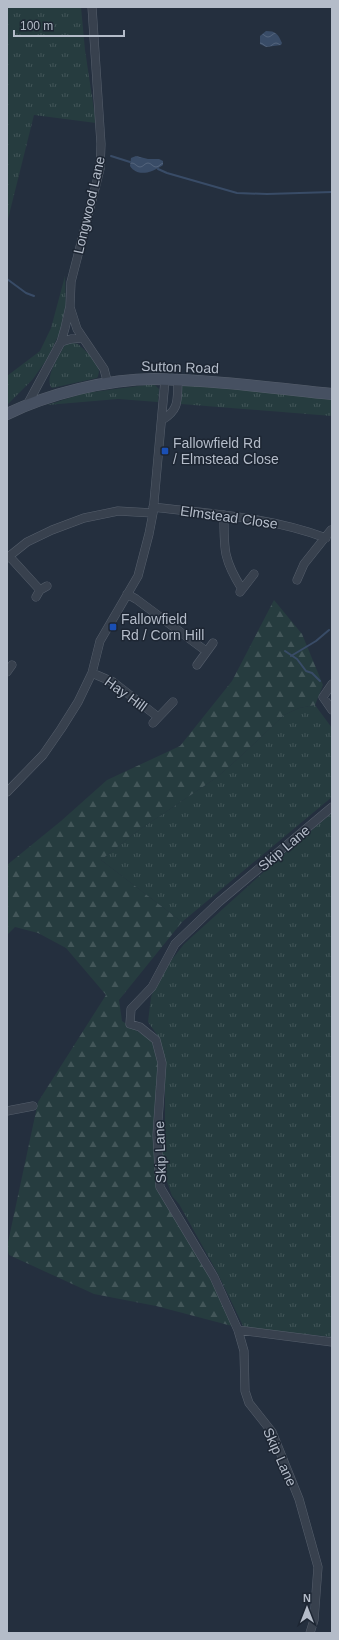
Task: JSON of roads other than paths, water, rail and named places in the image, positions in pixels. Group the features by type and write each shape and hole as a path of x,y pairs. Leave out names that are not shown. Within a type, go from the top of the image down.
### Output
{"main road":[{"name":"Sutton Road","path":"7,414 26,405 76,390 108,384 145,380 165,380 332,394"}],"street":[{"name":"Longwood Lane","path":"26,405 61,342 70,306 72,282 100,169 101,156 92,7"},
{"name":"Longwood Lane","path":"70,306 77,329 104,369 108,384"},
{"path":"61,342 82,338"},
{"path":"7,792 43,755 78,702 92,673 100,641 138,576 149,534 153,510 165,380"},
{"path":"162,420 170,415 176,407 178,381"},
{"name":"Elmstead Close","path":"8,557 27,542 52,530 84,518 118,512 153,510 256,518 283,524 326,538"},
{"path":"224,515 224,550 231,571 241,591 254,574"},
{"path":"297,580 304,564 331,530"},
{"path":"8,557 41,591"},
{"path":"127,594 136,599 206,651"},
{"path":"197,665 213,643"},
{"name":"Hay Hill","path":"92,673 113,682 156,720 173,702"},
{"path":"332,684 323,697 332,710"},
{"name":"Skip Lane","path":"310,1633 314,1620 318,1567 298,1499 272,1432 249,1403 245,1391 244,1351 238,1330 214,1277 160,1187 158,1135 162,1063 156,1040 140,1027 130,1024 131,1009 152,987 175,944 219,902 332,807"},
{"path":"7,1111 33,1106"},
{"path":"238,1330 332,1342"}],"water":[{"path":"266,31 276,34 282,43 281,45 266,47 260,44 260,36"},
{"path":"136,156 148,159 159,159 163,161 163,165 150,172 137,172 130,166 131,158"}],"waterway":[{"path":"111,156 130,162"},
{"path":"158,169 167,173 237,193 267,194 332,192"},
{"path":"7,279 26,293 34,296"},
{"path":"291,656 316,641 329,630"},
{"path":"285,651 297,659 306,671 312,673 320,681"}],"place":[{"name":"Fallowfield Rd / Elmstead Close","path":"165,451"},
{"name":"Fallowfield Rd / Corn Hill","path":"113,627"}]}
